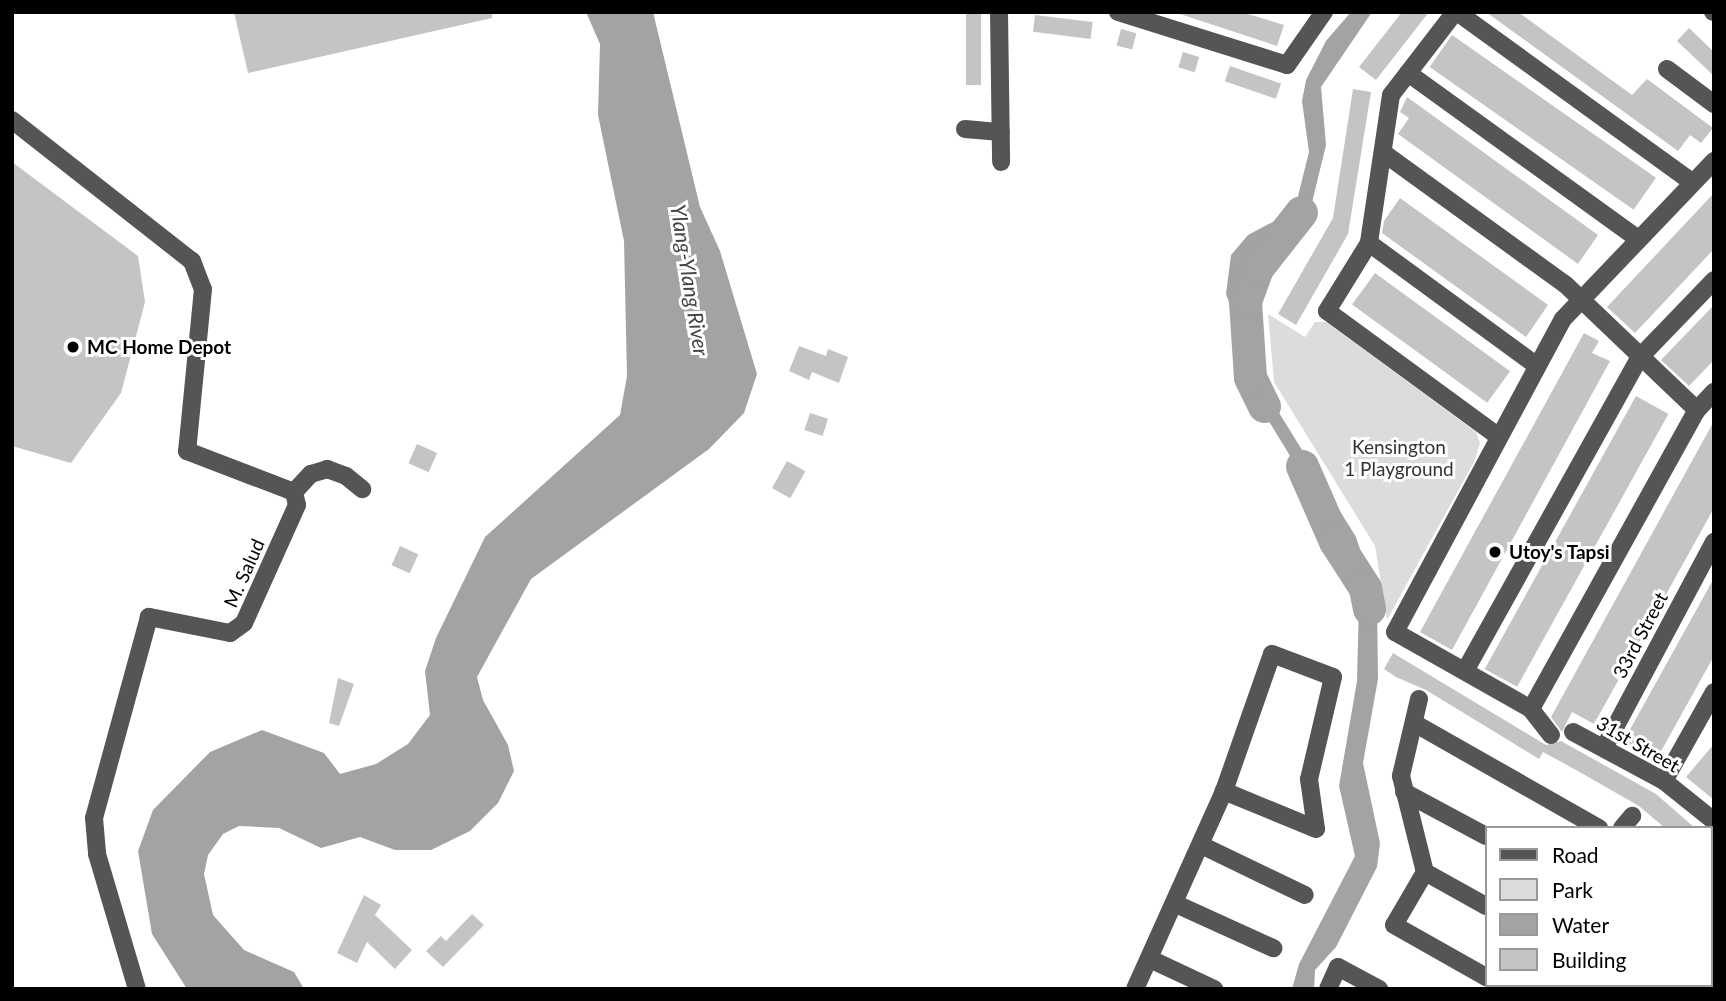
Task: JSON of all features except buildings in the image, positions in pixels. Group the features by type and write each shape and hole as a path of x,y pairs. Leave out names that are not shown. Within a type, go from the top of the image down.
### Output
{"street":[{"path":"999,12 1001,162"},
{"path":"1118,12 1287,65 1324,12"},
{"path":"1498,436 1327,311 1369,243 1385,154 1391,95 1456,12 1693,183"},
{"path":"1667,69 1714,104"},
{"path":"1408,73 1638,239"},
{"path":"12,120 192,261 204,289 187,451 294,492 311,474 327,469 362,489"},
{"path":"965,129 1000,132"},
{"path":"1385,154 1580,298 1697,410"},
{"path":"1551,735 1531,709 1395,632 1498,436 1537,366 1580,298 1714,162"},
{"path":"1369,243 1537,366"},
{"path":"1465,671 1640,357 1714,280"},
{"path":"1531,709 1697,410 1714,392"},
{"name":"M. Salud","path":"137,989 97,854 94,818 149,617 230,633 244,623 297,505 294,492"},
{"name":"33rd Street","path":"1604,748 1713,547"},
{"path":"1135,989 1176,904 1224,791 1272,654 1333,677 1309,779 1316,829 1224,791"},
{"path":"1664,781 1707,722 1714,692"},
{"path":"1419,699 1401,776 1425,872 1394,925 1484,976"},
{"path":"1414,723 1595,826"},
{"name":"31st Street","path":"1573,732 1664,781 1714,821"},
{"path":"1404,792 1484,835"},
{"path":"1201,845 1305,895"},
{"path":"1425,872 1484,905"},
{"path":"1176,904 1273,948"},
{"path":"1150,959 1214,989"},
{"path":"1328,989 1338,967 1379,989"}],"green space":[{"name":"Kensington 1 Playground","path":"1268,314 1305,337 1315,322 1326,322 1476,432 1480,443 1475,460 1387,620 1375,546 1274,382"}],"water":[{"name":"Ylang-Ylang River","path":"586,12 653,12 700,207 720,251 757,374 744,413 709,449 531,579 477,677 483,700 508,745 514,771 498,803 470,831 431,850 395,850 360,837 321,848 279,828 239,826 223,834 208,855 204,874 213,915 244,950 294,972 304,989 187,989 152,934 138,851 153,810 210,752 262,730 324,753 340,774 376,764 408,744 430,715 425,671 436,638 485,537 620,415 627,376 624,241 598,115 600,44"},
{"path":"1351,12 1372,12 1321,87 1326,145 1308,219 1253,266 1245,289 1247,361 1356,537 1377,601 1378,679 1363,763 1380,843 1377,867 1336,947 1315,970 1314,989 1292,989 1299,964 1355,856 1339,786 1357,681 1359,600 1337,533 1237,369 1236,321 1226,294 1231,255 1248,235 1286,215 1297,200 1309,152 1302,101 1306,80 1326,41"}],"waterway":[{"path":"1264,406 1250,377 1245,301 1257,268 1301,212"},
{"path":"1302,466 1335,541 1365,588 1369,609"}],"place":[{"name":"MC Home Depot","path":"73,347"},
{"name":"Utoy's Tapsi","path":"1495,552"}]}
